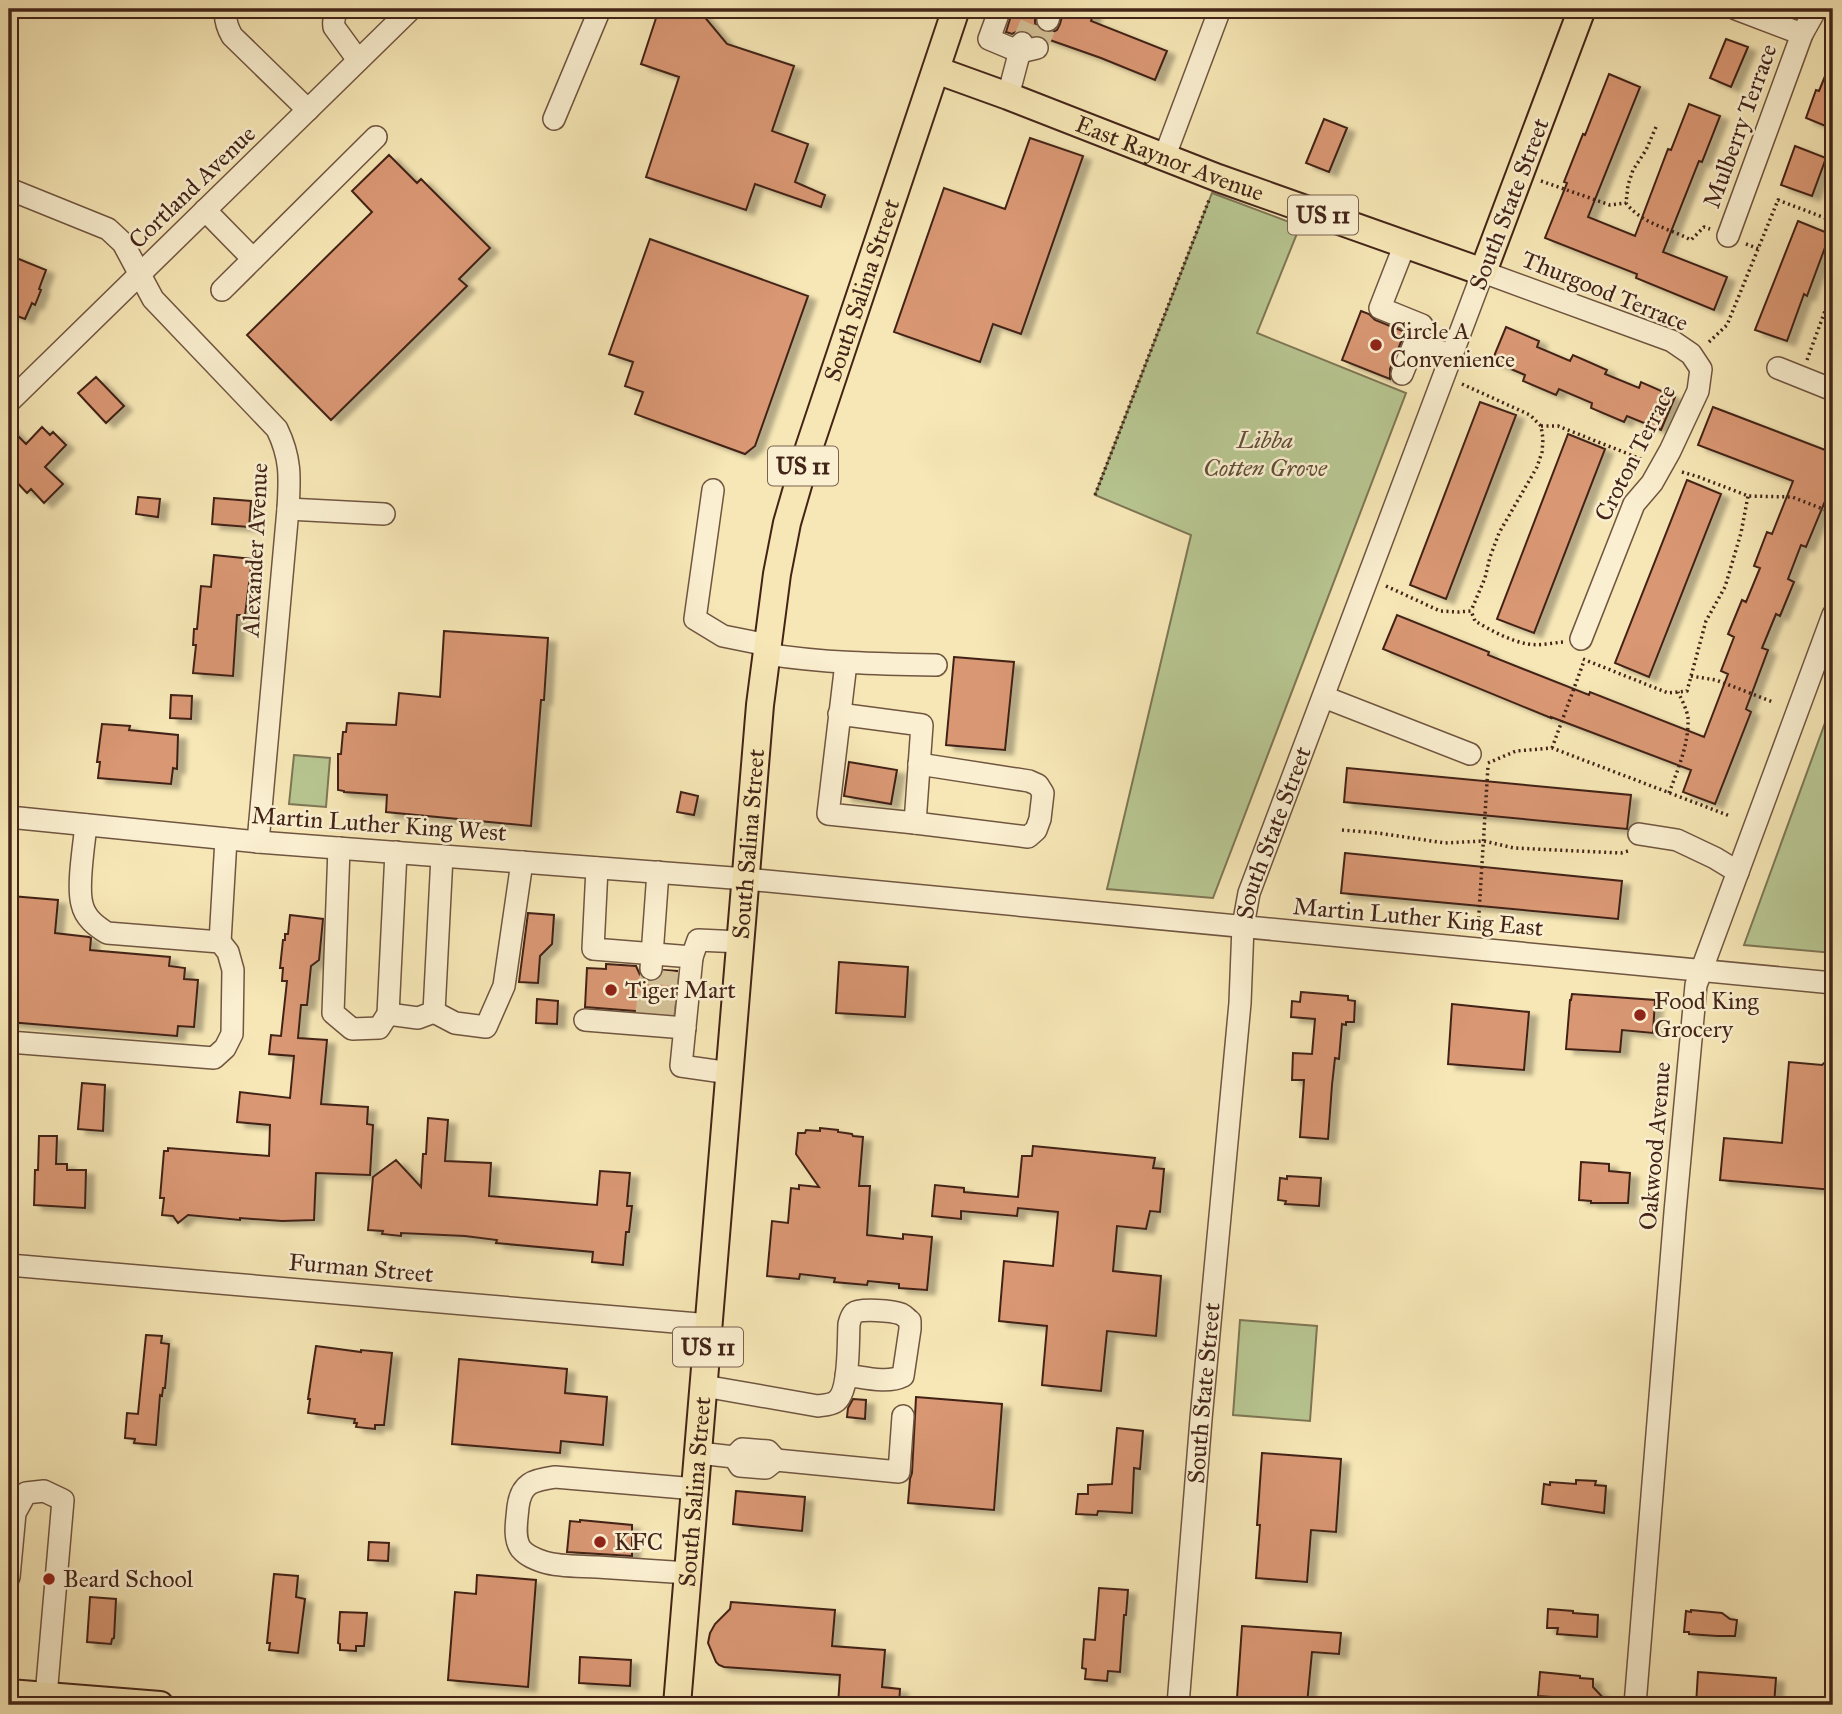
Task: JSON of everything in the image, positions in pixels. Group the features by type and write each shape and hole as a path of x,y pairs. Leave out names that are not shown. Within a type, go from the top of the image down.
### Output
{"main road":[{"name":"South Salina Street","path":"677,1705 760,705 778,574 787,523 807,454 956,9"},
{"name":"South State Street","path":"1483,272 1582,9"},
{"name":"East Raynor Avenue","path":"936,71 1008,96 1218,178 1483,272"},
{"path":"9,1693 160,1705"}],"street":[{"path":"226,9 227,28 232,36 308,110"},
{"path":"339,9 333,21 334,27 358,60"},
{"name":"Cortland Avenue","path":"9,402 411,9"},
{"path":"554,119 600,9"},
{"path":"1000,9 989,39 1026,48 1008,96"},
{"path":"1164,158 1220,9"},
{"path":"1736,9 1802,34"},
{"name":"Mulberry Terrace","path":"1728,236 1802,34 1816,9"},
{"path":"222,290 376,137"},
{"name":"Alexander Avenue","path":"9,189 108,229 123,243 153,299 277,429 286,447 290,471 288,509 258,842"},
{"path":"205,210 253,259"},
{"path":"1402,374 1422,325 1380,308 1405,244"},
{"name":"South State Street","path":"1178,1705 1201,1419 1240,1003 1243,926 1249,894 1483,272"},
{"name":"Thurgood Terrace","path":"1483,272 1672,341 1692,354 1702,369"},
{"path":"1415,342 1452,356"},
{"path":"1778,368 1833,390"},
{"name":"Croton Terrace","path":"1576,640 1634,504 1661,467 1698,391 1702,369"},
{"path":"713,490 695,619 723,636 799,659 936,665"},
{"path":"288,509 384,514"},
{"name":"Oakwood Avenue","path":"1635,1705 1696,985 1833,615"},
{"path":"846,663 828,814 1028,837 1036,830 1043,793 1038,785 1029,781 919,764"},
{"path":"1324,697 1479,759"},
{"path":"839,714 922,725 915,823"},
{"name":"Martin Luther King West","path":"9,817 258,842 747,879"},
{"path":"9,1042 214,1058 225,1048 232,1034 233,970 229,952 220,942 107,933 94,926 82,905 86,825"},
{"path":"1639,834 1677,840 1738,872"},
{"path":"220,942 226,839"},
{"path":"339,848 333,1013 352,1029 379,1028 388,1014 396,852"},
{"path":"434,1012 442,856"},
{"path":"388,1014 418,1018 434,1012 455,1023 486,1027 504,986 522,862"},
{"path":"597,868 593,949 660,962 692,957"},
{"path":"658,873 660,962"},
{"name":"Martin Luther King East","path":"747,879 1833,983"},
{"path":"730,1073 681,1066 692,957 698,940 741,942"},
{"path":"585,1020 654,1021 685,1028"},
{"name":"Furman Street","path":"9,1265 710,1325"},
{"path":"704,1386 818,1406 838,1401 846,1375"},
{"path":"699,1452 734,1457 740,1466 766,1468 776,1460 899,1472 902,1416"},
{"path":"688,1573 546,1563 529,1556 520,1547 516,1538 519,1504 520,1496 528,1484 538,1479 555,1477 696,1489"},
{"path":"9,1577 15,1513 26,1493 44,1491 63,1500 46,1696"}],"path":[{"path":"1656,127 1628,185 1626,203 1632,211 1643,219 1691,240 1704,227 1759,249"},
{"path":"1520,173 1610,205 1626,203"},
{"path":"1095,495 1218,178"},
{"path":"1709,342 1727,325 1778,200 1833,221"},
{"path":"1805,365 1833,289"},
{"path":"1444,377 1531,415 1541,426 1542,452 1537,467 1499,533 1471,611 1475,621 1489,630 1527,644 1542,645 1576,640 1584,661 1552,748"},
{"path":"1541,426 1558,426 1661,467 1699,477 1748,496 1792,497 1833,513"},
{"path":"1584,661 1668,693 1687,691 1706,621 1725,587 1741,533 1748,496"},
{"path":"1368,578 1440,611 1471,611"},
{"path":"1691,676 1716,680 1773,702"},
{"path":"1669,793 1681,761 1688,716 1678,692"},
{"path":"1477,949 1484,841 1479,759 1516,751 1552,748 1730,816"},
{"path":"1342,830 1445,843 1484,841 1514,848 1621,853 1636,849 1639,834"}],"green space":[{"name":"Libba Cotten Grove","path":"1212,193 1300,226 1257,333 1406,393 1213,898 1107,889 1191,535 1095,495"},
{"path":"1833,701 1833,953 1744,945"},
{"path":"294,755 330,758 326,807 289,804"},
{"path":"1240,1320 1317,1326 1310,1421 1233,1415"}],"building":[{"path":"659,9 698,9 727,44 794,66 772,131 808,144 795,182 825,195 821,207 755,184 746,210 646,177 679,77 641,64"},
{"path":"1013,9 1035,16 1038,29 1051,33 1057,30 1064,9 1095,9 1091,21 1167,51 1155,80 1041,36 1032,36 1026,31 1012,34 1006,32"},
{"path":"1726,39 1748,47 1731,87 1710,78"},
{"path":"1832,59 1833,129 1806,118 1816,90 1819,91"},
{"path":"1609,74 1640,87 1588,217 1635,236 1668,149 1671,150 1689,104 1720,116 1663,252 1727,277 1714,310 1636,278 1637,274 1545,238 1567,183 1564,182"},
{"path":"1324,119 1347,128 1329,172 1306,163"},
{"path":"1030,138 1083,156 1021,334 993,324 980,362 894,332 944,188 1005,209"},
{"path":"1795,146 1826,158 1812,196 1781,185"},
{"path":"389,155 417,183 421,179 490,248 459,279 467,286 331,420 247,335 372,212 352,191"},
{"path":"1798,221 1830,234 1787,341 1755,330"},
{"path":"650,239 808,296 755,446 745,454 635,414 643,392 625,386 633,362 609,354"},
{"path":"9,255 46,270 35,305 32,303 25,319 9,313"},
{"name":"Circle A Convenience","path":"1361,311 1405,332 1390,369 1390,379 1342,360"},
{"path":"1506,327 1539,341 1537,347 1570,361 1573,355 1607,370 1605,374 1639,388 1641,382 1675,397 1661,430 1627,416 1624,422 1591,408 1592,403 1559,389 1556,395 1523,381 1525,375 1492,361"},
{"path":"96,377 124,406 106,423 78,393"},
{"path":"1480,402 1516,415 1446,599 1410,585"},
{"path":"1713,407 1833,453 1833,496 1828,494 1806,547 1801,545 1788,579 1794,582 1780,616 1776,614 1762,648 1768,650 1746,709 1751,712 1715,804 1683,792 1691,770 1551,718 1383,649 1397,615 1489,652 1488,655 1704,737 1728,674 1721,671 1734,637 1728,634 1742,600 1746,602 1760,568 1754,566 1767,532 1772,534 1793,481 1698,445"},
{"path":"9,427 26,444 42,427 50,435 53,432 66,445 45,467 63,484 44,503 31,489 27,493 9,474"},
{"path":"1568,434 1605,449 1534,633 1497,619"},
{"path":"1687,480 1721,494 1649,677 1615,663"},
{"path":"138,497 160,499 158,517 136,514"},
{"path":"214,498 251,501 249,527 212,524"},
{"path":"214,555 252,559 245,615 237,615 233,676 193,673 196,645 193,645 194,629 197,629 201,586 211,587"},
{"path":"444,631 548,638 531,826 386,812 387,795 338,790 338,754 341,754 343,732 346,732 347,723 396,725 399,693 440,697"},
{"path":"954,657 1014,662 1005,750 946,745"},
{"path":"171,695 192,696 191,719 170,718"},
{"path":"102,724 178,735 177,769 173,768 171,784 98,778 100,762 97,762"},
{"path":"849,762 897,770 891,804 844,796"},
{"path":"1347,768 1631,795 1627,829 1344,802"},
{"path":"681,792 698,796 694,815 677,812"},
{"path":"1345,853 1622,881 1618,919 1341,893"},
{"path":"11,896 58,900 55,933 89,937 90,950 170,957 169,966 185,968 184,979 198,980 194,1027 178,1026 177,1036 9,1022"},
{"path":"528,913 554,915 552,944 540,956 538,983 519,982"},
{"path":"290,915 323,919 319,960 311,966 307,1005 301,1005 298,1038 327,1040 321,1104 368,1107 367,1124 373,1125 370,1175 316,1173 314,1220 240,1220 188,1215 178,1223 173,1216 162,1215 164,1198 160,1198 164,1151 168,1151 168,1148 269,1156 270,1125 237,1122 240,1092 290,1098 294,1056 269,1054 271,1035 281,1036 287,981 282,981 283,968 280,968 283,940 285,934 288,934"},
{"path":"839,962 908,967 905,1017 836,1013"},
{"path":"606,964 636,966 644,980 649,982 662,976 664,970 677,971 673,1014 585,1007 587,968 606,969"},
{"path":"1301,992 1348,996 1348,1000 1355,1001 1354,1022 1342,1024 1339,1059 1335,1058 1328,1139 1300,1137 1304,1080 1292,1080 1293,1053 1312,1054 1315,1019 1291,1017 1292,1001 1300,1002"},
{"path":"1572,994 1655,1000 1653,1033 1622,1030 1620,1052 1566,1049"},
{"path":"537,999 558,1001 557,1024 536,1023"},
{"path":"1452,1004 1529,1012 1524,1070 1448,1064"},
{"path":"1833,1055 1833,1190 1720,1180 1724,1138 1782,1143 1789,1062 1822,1065"},
{"path":"82,1083 105,1085 103,1131 78,1129"},
{"path":"428,1118 448,1120 445,1161 491,1163 489,1196 597,1205 600,1171 630,1173 627,1206 632,1206 623,1265 592,1262 593,1252 496,1243 497,1240 465,1236 401,1233 401,1236 368,1230 373,1177 396,1160 421,1187"},
{"path":"820,1128 863,1137 859,1186 870,1186 867,1235 903,1239 903,1234 932,1237 927,1290 899,1288 899,1284 868,1281 867,1285 834,1282 835,1278 800,1274 799,1279 767,1276 772,1221 788,1223 791,1188 799,1189 799,1185 819,1187 796,1154 798,1133 805,1133 806,1130 820,1131"},
{"path":"39,1136 57,1136 56,1164 67,1164 67,1170 86,1170 85,1208 34,1205"},
{"path":"1033,1146 1155,1158 1153,1168 1164,1169 1160,1212 1150,1211 1146,1229 1117,1226 1113,1271 1161,1276 1156,1336 1107,1331 1101,1391 1042,1385 1047,1326 999,1321 1004,1261 1053,1266 1058,1212 1018,1208 1017,1216 961,1211 961,1219 932,1216 935,1185 964,1188 964,1192 1018,1197 1022,1156 1032,1156"},
{"path":"1581,1162 1609,1164 1609,1171 1630,1173 1628,1203 1591,1203 1579,1200"},
{"path":"1287,1176 1321,1178 1319,1206 1285,1204 1286,1201 1278,1200 1280,1178 1287,1179"},
{"path":"146,1335 162,1336 161,1343 169,1344 165,1388 162,1396 160,1395 156,1445 134,1443 135,1439 125,1438 127,1413 138,1414"},
{"path":"316,1346 392,1353 384,1425 375,1425 375,1429 356,1427 355,1419 308,1413"},
{"path":"459,1359 567,1369 565,1393 607,1397 603,1445 561,1441 560,1453 452,1444"},
{"path":"916,1397 1002,1404 994,1510 908,1503"},
{"path":"853,1399 866,1400 865,1419 847,1417"},
{"path":"1117,1428 1143,1431 1140,1469 1134,1468 1132,1513 1098,1511 1097,1515 1076,1514 1078,1494 1088,1494 1088,1485 1112,1484"},
{"path":"1262,1453 1341,1459 1336,1532 1311,1530 1307,1582 1256,1578"},
{"path":"1576,1480 1596,1481 1595,1485 1606,1486 1604,1513 1542,1504 1544,1484 1576,1484"},
{"path":"736,1491 805,1497 802,1531 733,1524"},
{"name":"KFC","path":"570,1521 632,1525 632,1556 567,1552"},
{"path":"369,1542 389,1543 388,1561 368,1560"},
{"path":"274,1574 298,1576 296,1597 305,1599 298,1653 269,1650 270,1643 267,1643"},
{"path":"477,1575 536,1580 528,1687 448,1680 455,1592 476,1594"},
{"path":"1099,1588 1128,1590 1120,1672 1108,1671 1107,1681 1085,1679 1086,1669 1082,1668 1084,1639 1095,1640"},
{"path":"90,1597 116,1599 114,1638 111,1644 87,1642"},
{"path":"731,1602 835,1610 832,1646 885,1650 882,1687 900,1689 899,1705 838,1705 840,1675 719,1665 708,1643 715,1624 730,1609"},
{"path":"1548,1609 1598,1615 1597,1637 1557,1634 1558,1628 1547,1628"},
{"path":"1686,1611 1722,1613 1737,1620 1735,1636 1684,1632"},
{"path":"340,1612 367,1613 364,1646 356,1646 356,1651 340,1650"},
{"path":"1242,1626 1341,1633 1339,1654 1312,1652 1307,1704 1237,1698"},
{"path":"580,1657 631,1660 630,1686 579,1683"},
{"path":"1540,1672 1593,1679 1593,1687 1607,1702 1579,1699 1569,1701 1566,1698 1538,1696"},
{"path":"1698,1672 1776,1678 1774,1705 1696,1705"}],"tunnel":[{"path":"1022,43 1034,16"},
{"path":"1037,48 1048,20"},
{"path":"646,1015 651,969"},
{"path":"663,1016 668,971"}],"place":[{"name":"Circle A Convenience","path":"1376,345"},
{"name":"Tiger Mart","path":"611,990"},
{"name":"Food King Grocery","path":"1640,1015"},
{"name":"KFC","path":"600,1542"},
{"name":"Beard School","path":"49,1579"}]}
